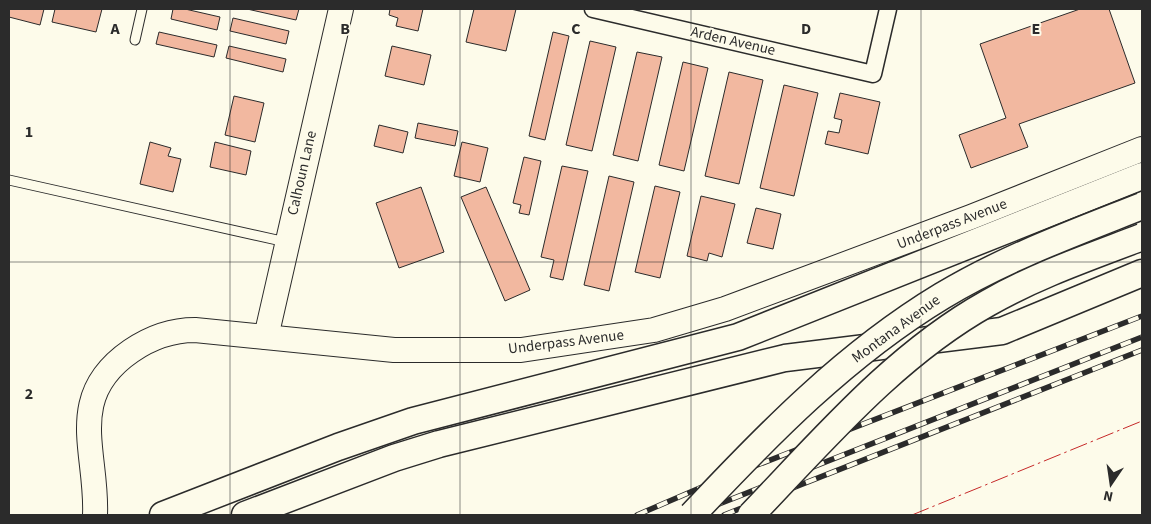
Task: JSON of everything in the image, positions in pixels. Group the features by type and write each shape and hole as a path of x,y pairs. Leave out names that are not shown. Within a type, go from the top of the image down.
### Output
{"main road":[{"name":"Calhoun Lane","path":"266,337 286,242 341,9"},
{"name":"Underpass Avenue","path":"98,511 88,449 90,411 100,384 113,366 140,345 177,331 195,330 394,350 521,350 654,330 725,309 971,218 1142,150"},
{"path":"163,515 338,447 413,421 738,337 1142,176"},
{"name":"Montana Avenue","path":"692,515 764,438 805,400 899,324 943,295 1028,251 1142,206"},
{"name":"Montana Avenue","path":"751,515 860,401 896,369 952,326 988,303 1042,275 1142,237"},
{"path":"245,515 394,458 439,444 785,358 1002,331 1142,273"}],"street":[{"name":"Arden Avenue","path":"592,9 873,74 888,9"}],"lane":[{"path":"135,40 142,9"},
{"path":"9,180 286,242"}],"building":[{"path":"9,9 44,9 40,25 9,17"},
{"path":"55,9 102,9 96,32 52,22"},
{"path":"173,9 185,9 220,17 217,30 171,19"},
{"path":"247,9 299,9 296,20"},
{"path":"390,9 423,9 418,31 396,26 398,18 389,15"},
{"path":"474,9 516,9 506,51 466,42"},
{"path":"1080,9 1109,9 1135,83 1019,124 1028,147 971,168 959,135 1006,118 980,44"},
{"path":"233,18 289,31 286,44 230,31"},
{"path":"159,32 217,45 214,57 156,44"},
{"path":"553,32 569,36 545,140 529,136"},
{"path":"590,41 616,47 592,151 566,145"},
{"path":"229,46 286,59 283,72 226,58"},
{"path":"392,46 431,55 424,85 385,76"},
{"path":"637,52 662,57 638,161 613,155"},
{"path":"683,62 708,68 684,171 659,165"},
{"path":"729,72 763,80 739,184 705,176"},
{"path":"784,85 818,93 794,196 760,188"},
{"path":"840,93 880,102 868,154 825,144 828,131 839,133 842,120 834,118"},
{"path":"234,96 264,103 255,142 225,135"},
{"path":"418,123 458,131 455,146 415,138"},
{"path":"379,125 408,132 403,153 374,146"},
{"path":"150,142 171,148 168,156 181,159 173,192 140,184"},
{"path":"215,142 251,151 246,175 210,167"},
{"path":"462,142 488,148 480,182 454,176"},
{"path":"524,157 541,161 529,215 519,213 521,205 513,203"},
{"path":"562,166 588,171 563,280 550,277 554,260 541,257"},
{"path":"609,176 634,182 609,291 584,285"},
{"path":"655,186 680,192 660,278 635,272"},
{"path":"421,187 444,252 399,268 376,203"},
{"path":"486,187 530,290 505,301 461,197"},
{"path":"701,196 735,204 722,257 709,253 707,261 687,256"},
{"path":"756,208 781,214 773,249 747,243"}],"railway":[{"path":"637,515 716,481 1142,316"},
{"path":"691,515 1142,337"},
{"path":"724,515 1142,350"}],"power":[{"path":"912,515 1142,421"}]}
